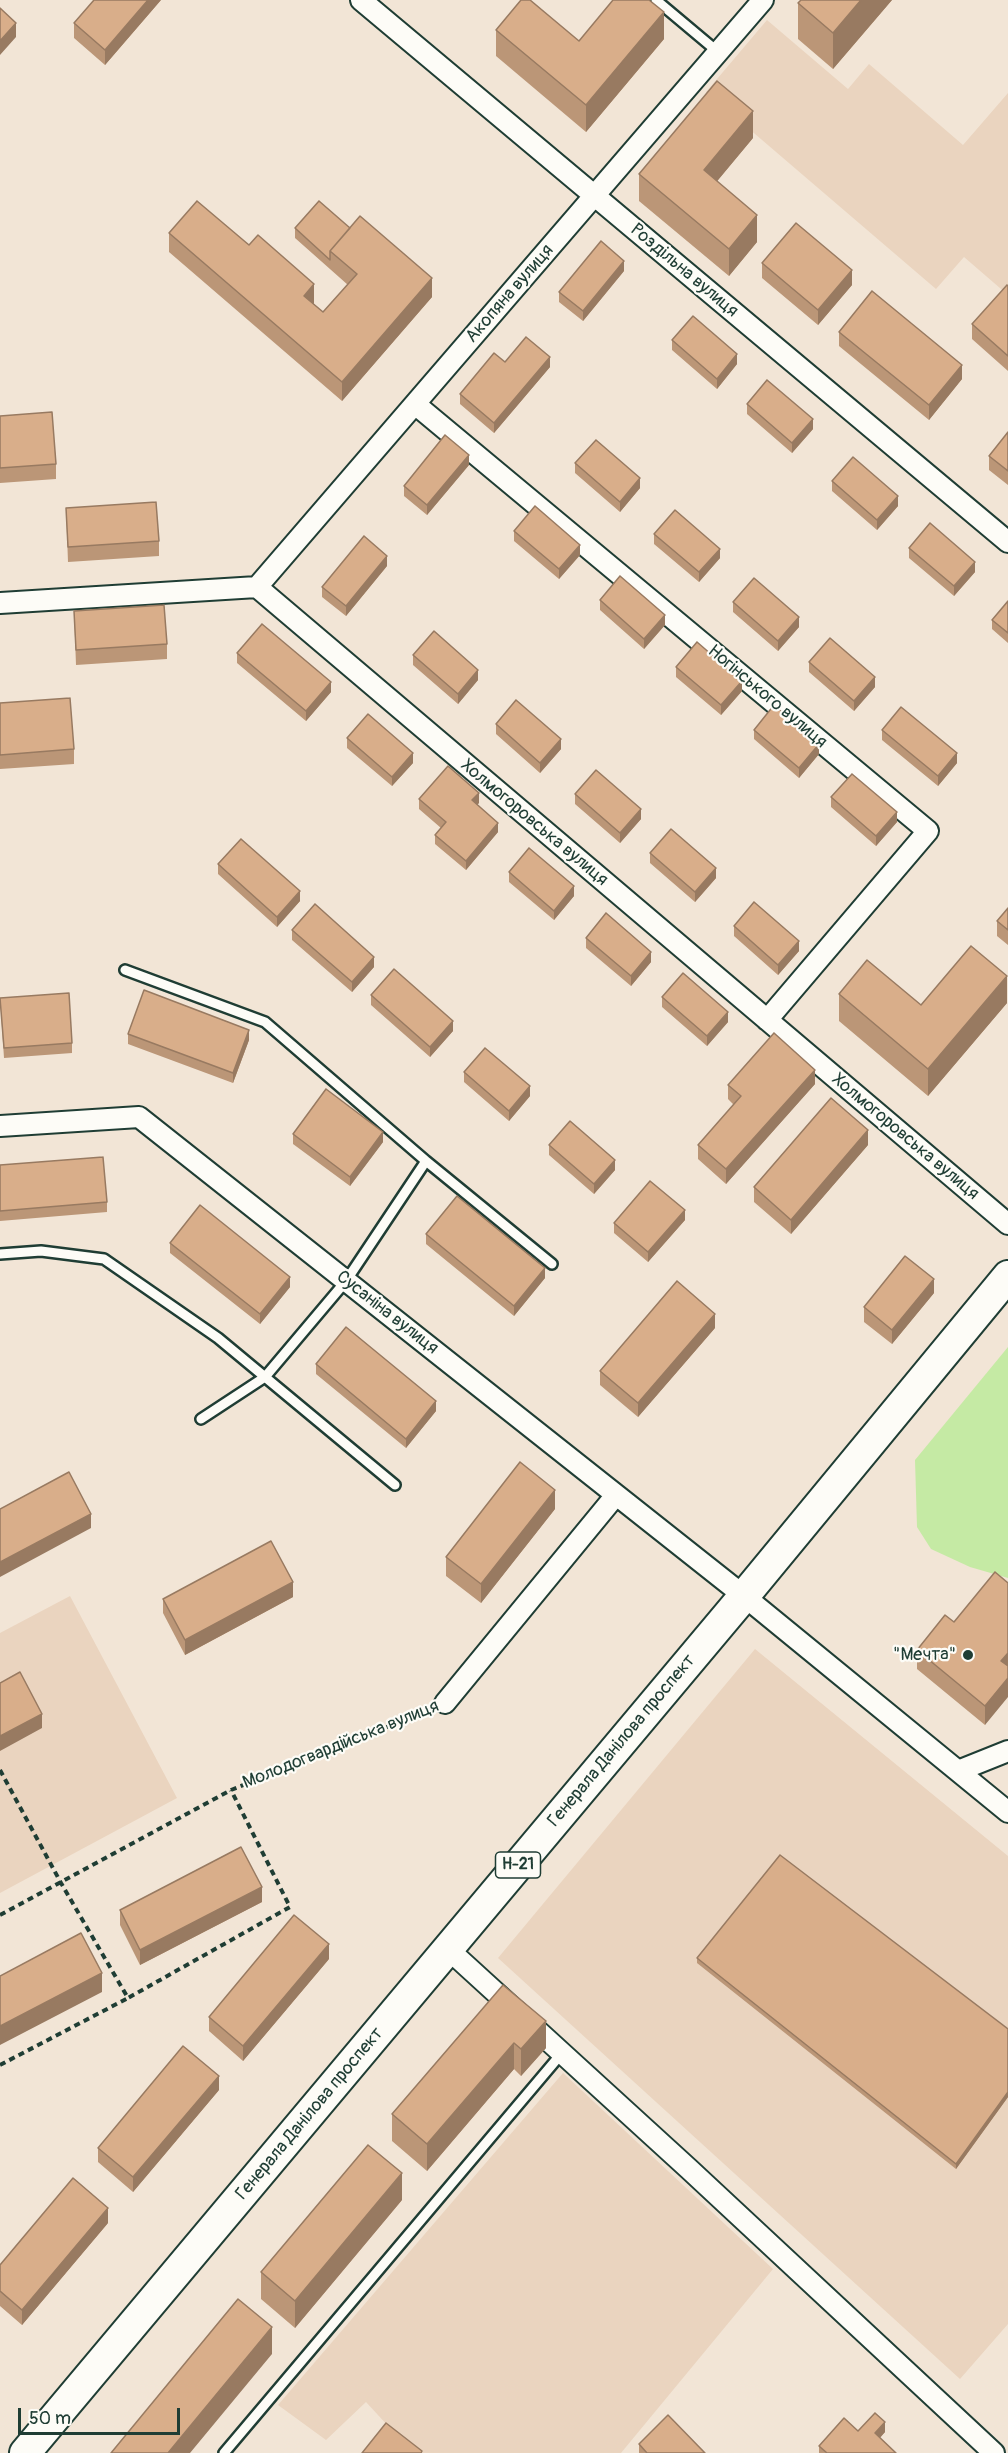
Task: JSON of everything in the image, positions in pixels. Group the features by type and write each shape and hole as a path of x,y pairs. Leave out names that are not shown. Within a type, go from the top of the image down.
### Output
{"main road":[{"name":"Генерала Данілова проспект","path":"25,2453 744,1596 1008,1276"}],"street":[{"name":"Роздільна вулиця","path":"361,0 1008,542"},
{"name":"Акопяна вулиця","path":"257,587 763,0"},
{"name":"Ногінського вулиця","path":"415,404 928,831 767,1020"},
{"path":"0,603 257,587"},
{"name":"Холмогоровська вулиця","path":"257,587 1008,1224"},
{"name":"Сусаніна вулиця","path":"0,1126 139,1117 744,1596 1008,1812"},
{"name":"Молодогвардійська вулиця","path":"445,1703 616,1495"},
{"path":"958,1771 1008,1750"},
{"path":"448,1949 994,2453"}],"lane":[{"path":"657,0 718,52"},
{"path":"125,970 265,1022 426,1161 552,1264"},
{"path":"201,1419 265,1377 346,1281 426,1161"},
{"path":"0,1254 41,1251 104,1259 218,1338 395,1485"},
{"path":"224,2453 562,2053"}],"path":[{"name":"Молодогвардійська вулиця","path":"0,1915 231,1791 445,1703"},
{"path":"0,1770 61,1883 128,1998"},
{"path":"0,2065 128,1998 290,1906 231,1791"}],"shaded area":[{"path":"767,20 848,89 869,64 963,145 1008,93 1008,295 964,257 936,289 706,92"},
{"path":"70,1596 177,1798 0,1893 0,1633"},
{"path":"755,1649 1008,1856 1008,2324 960,2379 498,1958"},
{"path":"563,2073 773,2269 621,2453 413,2453 366,2402 326,2440 278,2405"}],"green space":[{"path":"1008,1347 1008,1578 970,1567 931,1549 917,1527 915,1460"}],"building":[{"path":"94,0 148,0 105,50 74,23"},
{"path":"521,0 530,0 579,41 613,0 649,0 664,12 586,105 496,30"},
{"path":"801,0 861,0 833,33 798,3"},
{"path":"0,8 16,23 0,41"},
{"path":"717,81 753,111 704,170 757,215 729,249 639,174"},
{"path":"197,201 249,245 258,235 314,284 304,296 323,312 357,274 330,251 360,216 432,278 342,382 169,233"},
{"path":"319,201 350,228 330,251 330,260 295,228"},
{"path":"796,223 852,270 818,310 762,263"},
{"path":"601,241 624,261 583,311 559,292"},
{"path":"1008,286 1008,356 972,324"},
{"path":"872,291 962,365 929,405 839,332"},
{"path":"693,316 737,354 717,379 672,340"},
{"path":"526,337 550,357 494,423 460,394 494,353 505,362"},
{"path":"767,380 813,419 792,443 747,404"},
{"path":"52,412 56,464 0,468 0,416"},
{"path":"1008,432 1008,471 989,456"},
{"path":"445,435 469,455 427,505 404,486"},
{"path":"596,440 640,478 620,502 575,463"},
{"path":"853,457 898,496 877,520 832,481"},
{"path":"156,502 159,541 68,547 66,508"},
{"path":"535,506 580,545 559,569 514,531"},
{"path":"675,510 720,549 699,572 654,534"},
{"path":"930,523 975,562 954,586 909,548"},
{"path":"364,536 387,556 346,606 322,587"},
{"path":"620,576 665,615 644,639 600,600"},
{"path":"754,578 799,617 778,641 733,602"},
{"path":"1008,601 1008,633 992,620"},
{"path":"164,605 167,644 76,650 74,611"},
{"path":"262,624 331,682 306,711 237,653"},
{"path":"434,631 478,670 458,694 413,655"},
{"path":"830,638 875,677 854,701 809,662"},
{"path":"697,642 742,681 721,705 676,667"},
{"path":"70,698 74,749 0,755 0,703"},
{"path":"516,700 561,739 540,763 496,724"},
{"path":"774,705 819,744 799,768 754,730"},
{"path":"901,707 957,753 938,776 882,730"},
{"path":"368,714 413,753 392,777 347,738"},
{"path":"448,766 479,793 472,800 498,823 466,861 435,835 446,822 419,799"},
{"path":"596,770 641,809 620,833 575,794"},
{"path":"852,774 897,812 876,836 831,797"},
{"path":"671,829 716,868 695,892 650,853"},
{"path":"241,839 300,891 277,917 218,864"},
{"path":"529,848 574,886 554,911 509,872"},
{"path":"754,902 799,941 778,965 734,926"},
{"path":"315,904 374,957 352,982 292,930"},
{"path":"1008,908 1008,930 997,921"},
{"path":"606,913 651,952 631,976 586,938"},
{"path":"971,946 1007,976 928,1069 839,994 867,960 921,1005"},
{"path":"394,969 453,1021 430,1047 371,995"},
{"path":"683,973 728,1012 707,1036 662,997"},
{"path":"144,990 249,1030 233,1073 128,1034"},
{"path":"69,993 72,1043 4,1048 0,998"},
{"path":"774,1033 815,1070 726,1169 698,1145 741,1096 728,1085"},
{"path":"485,1048 530,1086 509,1111 464,1072"},
{"path":"326,1089 383,1132 350,1177 293,1134"},
{"path":"831,1098 868,1130 791,1220 754,1187"},
{"path":"570,1121 615,1160 594,1184 549,1145"},
{"path":"103,1157 107,1202 0,1211 0,1165"},
{"path":"650,1181 685,1210 648,1252 614,1223"},
{"path":"457,1196 545,1268 514,1306 426,1234"},
{"path":"200,1205 290,1277 260,1314 170,1243"},
{"path":"905,1256 934,1279 892,1330 864,1307"},
{"path":"677,1281 715,1314 638,1403 600,1371"},
{"path":"346,1327 436,1401 406,1439 316,1364"},
{"path":"520,1462 555,1490 481,1584 446,1557"},
{"path":"69,1472 91,1514 0,1562 0,1509"},
{"path":"271,1541 293,1582 185,1640 163,1599"},
{"name":"\"Мечта\"","path":"995,1572 1008,1583 1008,1653 1001,1661 1008,1666 1008,1678 985,1706 917,1650 945,1615 954,1622"},
{"path":"20,1672 42,1714 0,1736 0,1683"},
{"path":"241,1847 262,1887 140,1950 120,1910"},
{"path":"780,1855 1008,2029 1008,2092 956,2164 697,1958"},
{"path":"294,1915 329,1944 243,2046 209,2017"},
{"path":"81,1933 102,1973 0,2026 0,1976"},
{"path":"503,1985 546,2021 521,2049 514,2043 427,2144 392,2114"},
{"path":"183,2046 219,2076 133,2177 98,2148"},
{"path":"368,2145 402,2173 295,2301 261,2272"},
{"path":"73,2178 108,2208 22,2310 0,2291 0,2265"},
{"path":"238,2299 272,2327 168,2453 111,2453"},
{"path":"875,2413 885,2422 875,2433 896,2453 827,2453 819,2446 844,2418 858,2431"},
{"path":"668,2415 705,2453 647,2453 639,2444"},
{"path":"386,2423 422,2451 421,2453 362,2453"}],"place":[{"name":"\"Мечта\"","path":"968,1655"}]}
